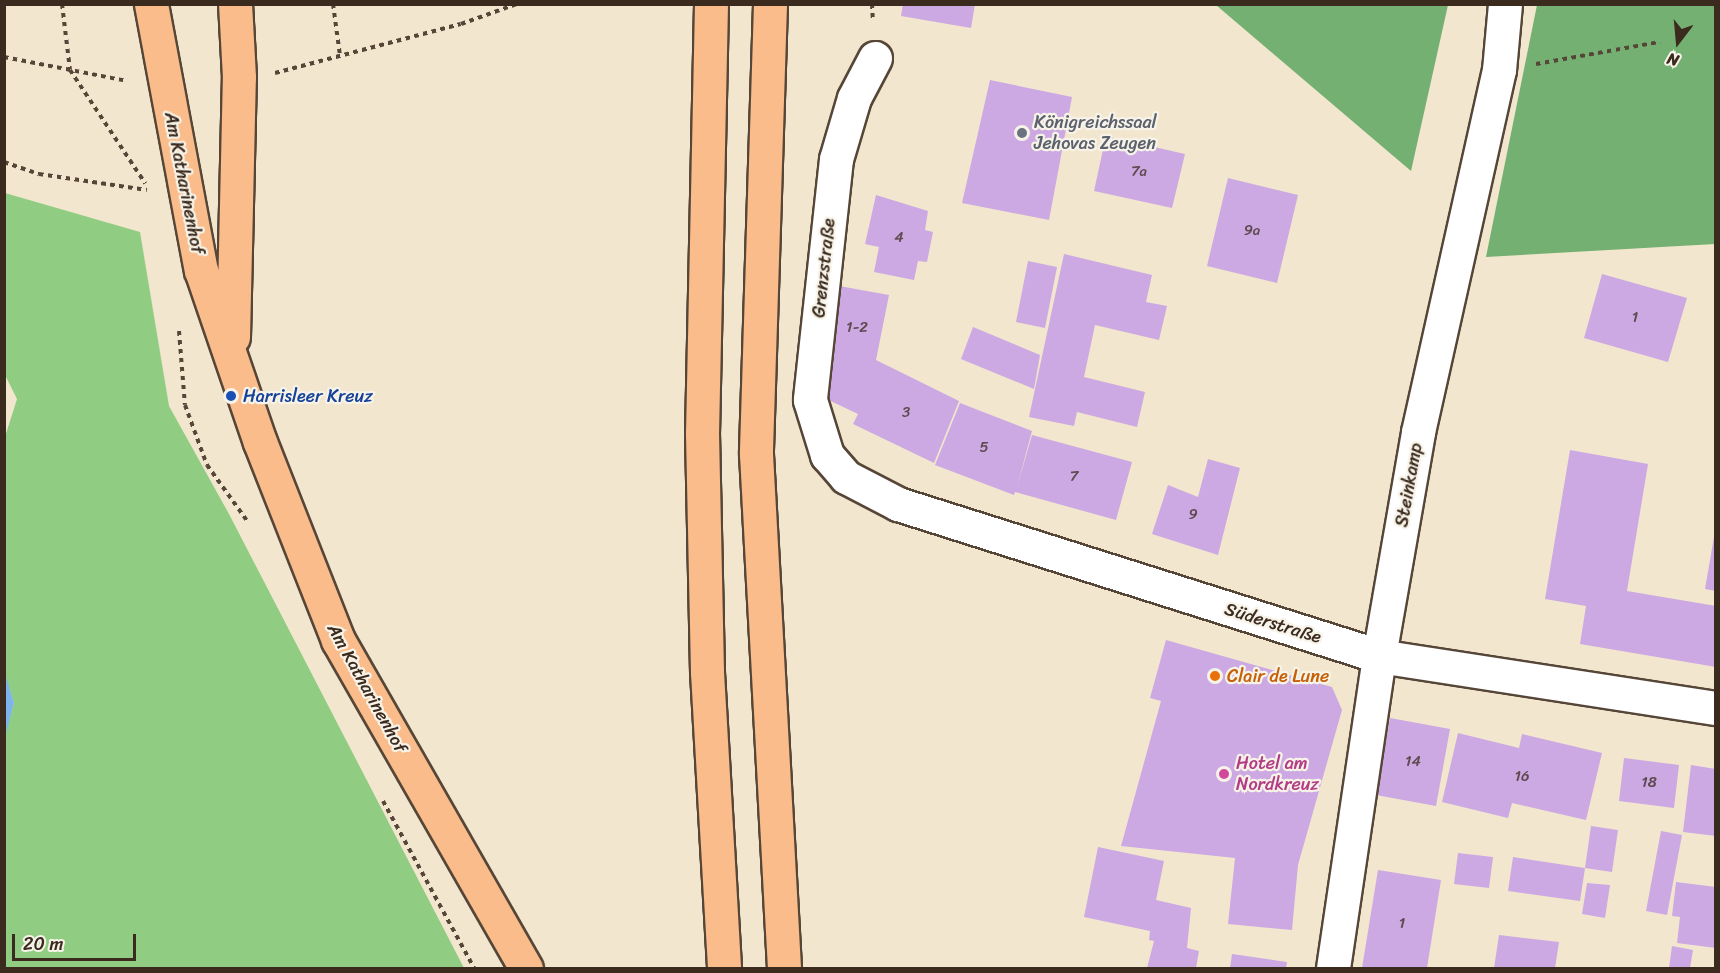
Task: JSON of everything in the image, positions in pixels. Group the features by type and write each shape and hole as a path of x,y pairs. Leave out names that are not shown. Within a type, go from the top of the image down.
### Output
{"main road":[{"name":"Am Katharinenhof","path":"151,4 201,270 260,442 338,640 526,969"},
{"name":"Am Katharinenhof","path":"232,357 239,76 235,4"},
{"path":"711,4 702,433 707,672 724,969"},
{"path":"770,4 756,453 778,901 784,969"}],"street":[{"name":"Steinkamp","path":"1333,969 1379,656 1418,432 1499,70 1505,4"},
{"name":"Grenzstraße","path":"846,477 827,455 810,400 836,159 854,98 875,58"},
{"name":"Süderstraße","path":"846,477 898,504 1379,656 1716,708"}],"path":[{"path":"333,4 340,56"},
{"path":"239,76 283,72 461,24 517,4"},
{"path":"1499,70 1660,42"},
{"path":"4,57 142,84 165,82"},
{"path":"4,162 39,174 150,191"}],"green space":[{"path":"1216,5 1448,5 1411,171"},
{"path":"1537,5 1715,5 1715,244 1486,257"},
{"path":"5,193 140,232 169,406 229,514 464,968 5,968 4,737 14,703 4,674 4,440 17,399 5,375"}],"water":[{"path":"5,674 14,703 5,737"}],"building":[{"path":"903,4 975,4 971,28 901,16"},
{"name":"Königreichssaal Jehovas Zeugen","path":"990,80 1072,97 1049,220 962,203"},
{"path":"1106,136 1185,154 1172,208 1094,191"},
{"path":"1228,178 1298,195 1277,283 1207,266"},
{"path":"876,195 928,211 925,230 933,232 927,262 918,261 914,280 874,272 879,247 865,244"},
{"path":"1064,254 1152,275 1146,302 1167,306 1159,340 1095,325 1084,377 1145,392 1137,427 1077,412 1074,426 1029,417"},
{"path":"1028,261 1057,267 1045,328 1016,322"},
{"path":"1602,274 1687,298 1668,362 1584,338"},
{"path":"839,286 889,295 876,360 959,401 934,463 853,424 858,414 818,395"},
{"path":"973,327 1040,355 1034,389 961,359"},
{"path":"960,403 1032,431 1017,487 1032,435 1132,462 1116,520 1015,492 1014,495 935,465"},
{"path":"1570,450 1648,464 1627,591 1716,606 1716,667 1580,644 1586,606 1545,599"},
{"path":"1208,459 1240,468 1218,555 1152,534 1168,485 1198,497"},
{"path":"1714,537 1716,537 1716,591 1705,589"},
{"path":"1166,640 1332,687 1342,710 1298,865 1292,930 1228,924 1235,858 1121,846 1161,701 1150,698"},
{"path":"1390,718 1450,729 1436,806 1376,795"},
{"path":"1458,733 1519,748 1522,734 1602,753 1586,820 1512,803 1508,818 1442,802"},
{"path":"1624,758 1679,765 1674,808 1619,801"},
{"path":"1691,765 1716,769 1716,836 1683,832"},
{"path":"1591,826 1618,830 1612,872 1585,868"},
{"path":"1661,831 1682,835 1667,915 1646,911"},
{"path":"1098,847 1164,861 1156,900 1191,908 1187,948 1199,951 1196,968 1147,968 1154,941 1149,940 1150,931 1084,917"},
{"path":"1458,853 1493,857 1489,888 1454,884"},
{"path":"1513,857 1585,868 1580,901 1508,891"},
{"path":"1378,870 1441,880 1427,968 1362,968"},
{"path":"1676,882 1716,887 1716,948 1677,943 1680,917 1672,916"},
{"path":"1587,883 1610,885 1605,918 1582,914"},
{"path":"1499,935 1559,942 1555,968 1494,968"},
{"path":"1672,946 1693,950 1690,968 1669,968"},
{"path":"1232,954 1287,962 1286,968 1230,968"}],"place":[{"name":"Königreichssaal Jehovas Zeugen","path":"1022,133"},
{"name":"Harrisleer Kreuz","path":"231,396"},
{"name":"Clair de Lune","path":"1215,676"},
{"name":"Hotel am Nordkreuz","path":"1224,774"}]}
